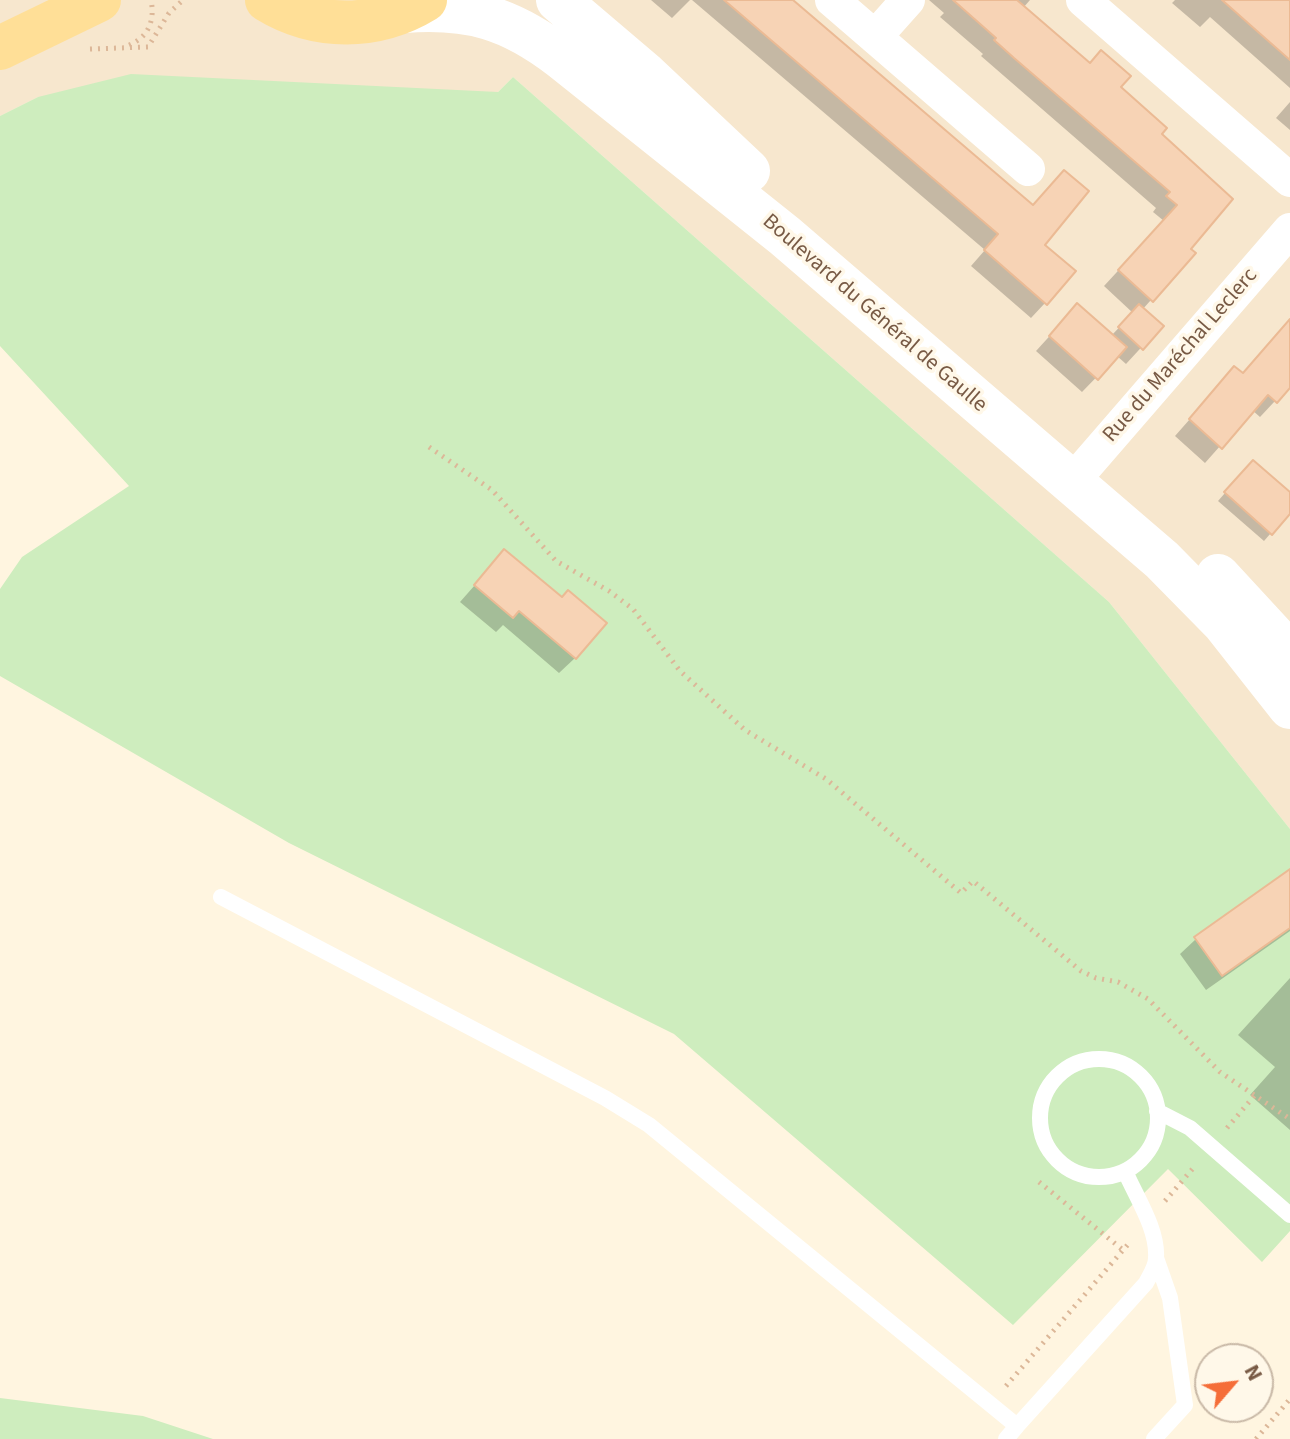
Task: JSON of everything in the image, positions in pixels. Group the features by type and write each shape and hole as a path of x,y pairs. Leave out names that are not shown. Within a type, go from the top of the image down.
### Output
{"main road":[{"path":"0,24 36,0"},
{"path":"0,48 99,0"},
{"path":"267,0 295,14 336,23 378,19 414,5"}],"street":[{"name":"Boulevard du Général de Gaulle","path":"558,0 645,74 725,151 1081,472 1162,560 1205,601 1290,707"},
{"path":"832,0 1028,169"},
{"path":"875,37 908,0"},
{"path":"1083,0 1290,180"},
{"name":"Boulevard du Général de Gaulle","path":"414,5 474,13 501,21 539,40 1081,472 1218,576 1290,624"},
{"name":"Rue du Maréchal Leclerc","path":"1081,472 1290,230"},
{"name":"Boulevard du Général de Gaulle","path":"1218,576 1290,654"}],"lane":[{"path":"221,897 638,1117 1017,1426"},
{"path":"1086,1060 1112,1061 1129,1067 1152,1094 1157,1111 1156,1129 1150,1146 1139,1161 1125,1171 1107,1176 1090,1176 1072,1171 1047,1146 1041,1129 1040,1111 1045,1093 1055,1078 1068,1067 1086,1060"},
{"path":"1157,1111 1177,1119 1212,1146 1290,1215"},
{"path":"1125,1171 1148,1221 1156,1258 1170,1298 1185,1405 1154,1439"},
{"path":"1006,1439 1146,1283 1156,1258"}],"path":[{"path":"151,0 151,24 142,38 125,47 148,47 169,13 183,0"},
{"path":"429,447 492,490 556,561 609,591 633,609 680,671 745,730 826,779 961,893 973,881 1081,971 1096,978 1118,982 1148,999 1220,1072 1290,1119"},
{"path":"990,1404 1255,1095"},
{"path":"1039,1182 1123,1250"},
{"path":"1256,1439 1290,1399"}],"shaded area":[{"path":"0,0 1290,0 1290,829 1109,602 513,77 498,92 38,97 0,116"}],"green space":[{"path":"131,74 498,92 513,77 1109,602 1290,829 1290,1231 1262,1262 1168,1169 1013,1325 674,1034 289,843 0,676 0,589 22,557 129,486 0,346 0,116 38,97"},
{"path":"0,1398 143,1416 213,1439 0,1439"}],"building":[{"path":"724,0 793,0 1033,205 1064,170 1089,191 1045,245 1076,271 1047,305 984,250 998,234"},
{"path":"953,0 1017,0 1090,63 1101,50 1131,76 1121,87 1167,128 1162,134 1233,199 1191,249 1196,253 1153,302 1118,270 1177,205 1166,196 1170,192 1014,58"},
{"path":"1222,0 1290,0 1290,60 1257,31"},
{"path":"1077,303 1127,347 1098,380 1049,336"},
{"path":"1139,304 1164,326 1143,350 1118,327"},
{"path":"1290,319 1290,388 1277,403 1268,395 1222,449 1189,419 1234,366 1243,373"},
{"path":"1253,460 1290,492 1290,514 1272,535 1224,492"},
{"path":"504,549 562,597 568,590 607,623 576,659 519,611 513,618 474,585"},
{"path":"1290,869 1290,928 1222,976 1194,937"}]}
